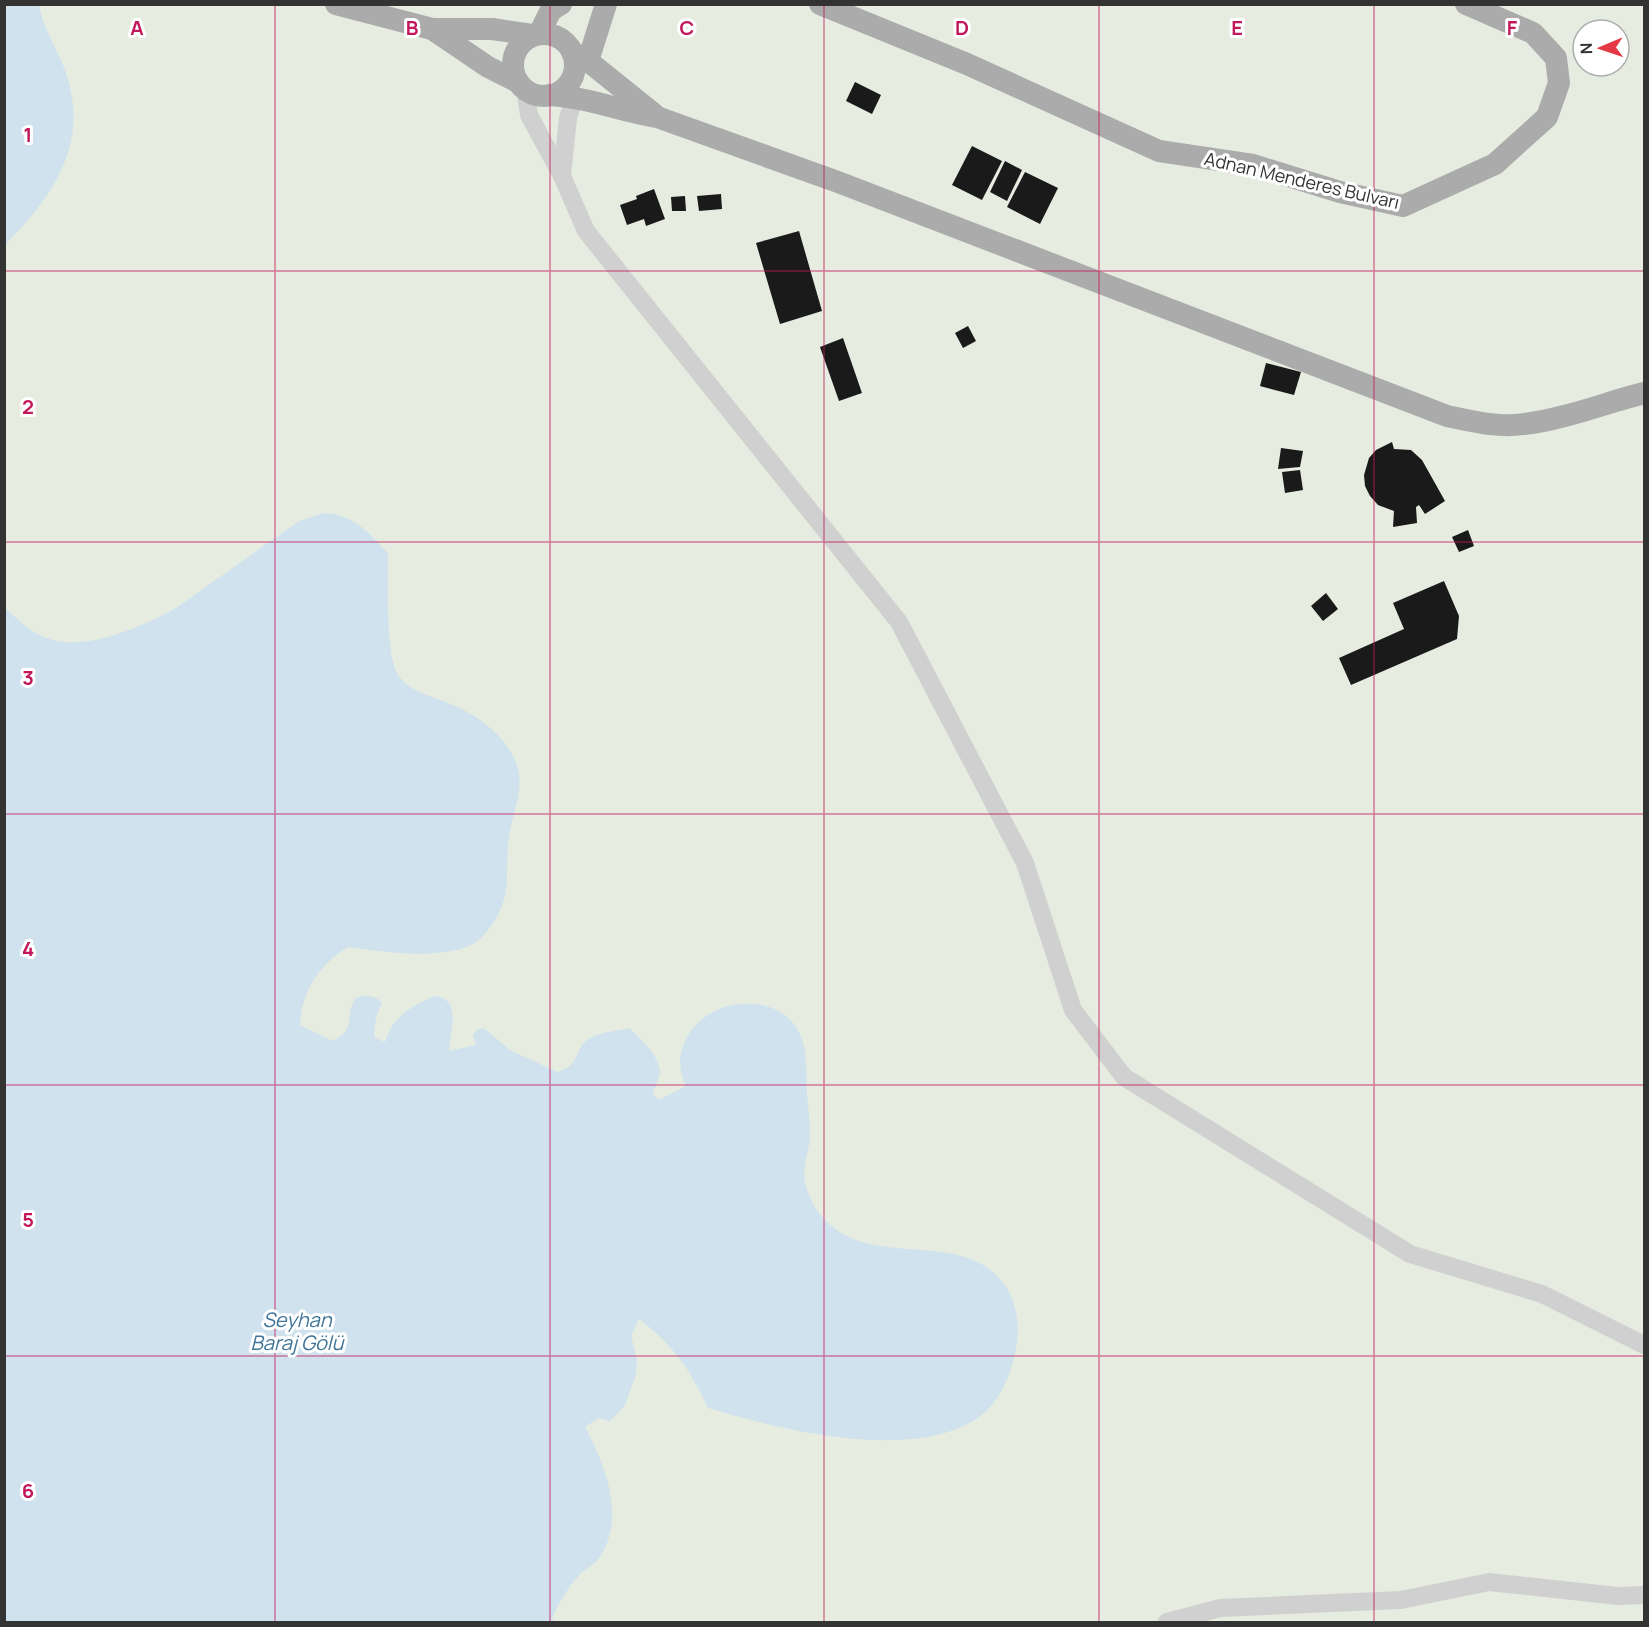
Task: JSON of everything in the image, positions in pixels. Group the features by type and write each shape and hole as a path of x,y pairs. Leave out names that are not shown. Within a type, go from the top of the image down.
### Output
{"main road":[{"path":"336,4 432,29 492,29 559,37 580,57 657,117"},
{"path":"521,86 513,72 516,50 523,41 536,34 551,10 561,4"},
{"path":"549,95 559,92 568,84 575,64 606,4"},
{"name":"Adnan Menderes Bulvarı","path":"820,4 967,64 1159,151 1253,165 1340,192 1403,206 1495,164 1547,117 1559,83 1556,58 1533,33 1466,4"},
{"path":"432,29 488,67 532,93 575,97 657,117 838,182 1447,416 1486,424 1523,425 1565,416 1606,402 1644,393"},
{"path":"1606,402 1644,381"}],"street":[{"path":"521,86 529,115 562,176 586,231 899,622 1025,863 1072,1010 1124,1077 1410,1254 1542,1294 1644,1346"},
{"path":"562,176 568,118 575,97"},
{"path":"1167,1623 1220,1608 1401,1600 1489,1582 1618,1596 1644,1595"}],"shaded area":[{"path":"5,5 1644,5 1644,1622 5,1622"}],"water":[{"path":"5,4 39,5 44,23 66,73 72,99 73,123 70,146 52,188 38,208 5,245"},
{"name":"Seyhan Baraj Gölü","path":"324,513 344,517 360,526 388,554 388,615 391,648 396,671 401,678 421,693 461,709 492,729 509,749 519,772 520,782 509,836 505,895 500,912 484,935 469,946 447,952 404,953 348,947 329,962 314,980 304,1001 300,1025 333,1041 341,1036 348,1026 350,1011 355,999 369,996 382,1002 376,1020 375,1038 385,1042 393,1025 404,1013 434,996 443,998 452,1010 449,1051 476,1045 473,1035 478,1029 484,1028 510,1050 557,1072 565,1069 574,1061 582,1046 590,1038 629,1028 648,1047 659,1065 659,1077 653,1094 657,1099 661,1099 686,1086 681,1074 682,1049 694,1028 703,1019 713,1012 738,1004 763,1005 774,1009 793,1023 804,1047 810,1137 804,1176 808,1193 816,1208 826,1221 846,1235 868,1243 960,1256 981,1264 999,1278 1011,1296 1017,1316 1016,1347 1012,1365 1004,1387 991,1406 959,1428 927,1437 890,1440 851,1438 811,1433 708,1408 680,1359 639,1319 631,1336 637,1359 636,1375 625,1405 610,1421 598,1418 585,1427 600,1458 610,1492 611,1526 607,1542 597,1560 581,1573 564,1595 552,1619 557,1622 5,1622 5,608 22,624 42,636 58,641 74,642 110,636 146,623 176,608 299,521"}],"building":[{"path":"855,82 881,95 872,114 846,101"},
{"path":"972,146 1002,161 982,200 952,185"},
{"path":"1005,161 1022,170 1007,201 990,192"},
{"path":"1025,172 1058,188 1040,224 1007,207"},
{"path":"654,189 665,219 646,226 644,219 627,225 620,205 637,199 636,196"},
{"path":"721,194 722,209 699,211 697,196"},
{"path":"685,196 686,211 672,211 671,197"},
{"path":"799,231 822,311 780,324 756,243"},
{"path":"968,326 976,341 963,348 955,333"},
{"path":"843,338 862,393 839,401 820,347"},
{"path":"1266,363 1301,372 1294,395 1260,386"},
{"path":"1392,442 1394,449 1411,450 1422,460 1445,501 1425,514 1419,505 1416,507 1417,523 1393,527 1394,511 1378,505 1370,496 1365,486 1364,475 1369,458 1376,450"},
{"path":"1281,448 1303,451 1300,467 1278,469"},
{"path":"1300,470 1303,490 1285,493 1282,472"},
{"path":"1468,530 1474,546 1459,552 1452,537"},
{"path":"1444,581 1459,616 1457,639 1351,685 1339,658 1404,629 1393,603"},
{"path":"1326,593 1338,609 1323,621 1311,606"}]}
